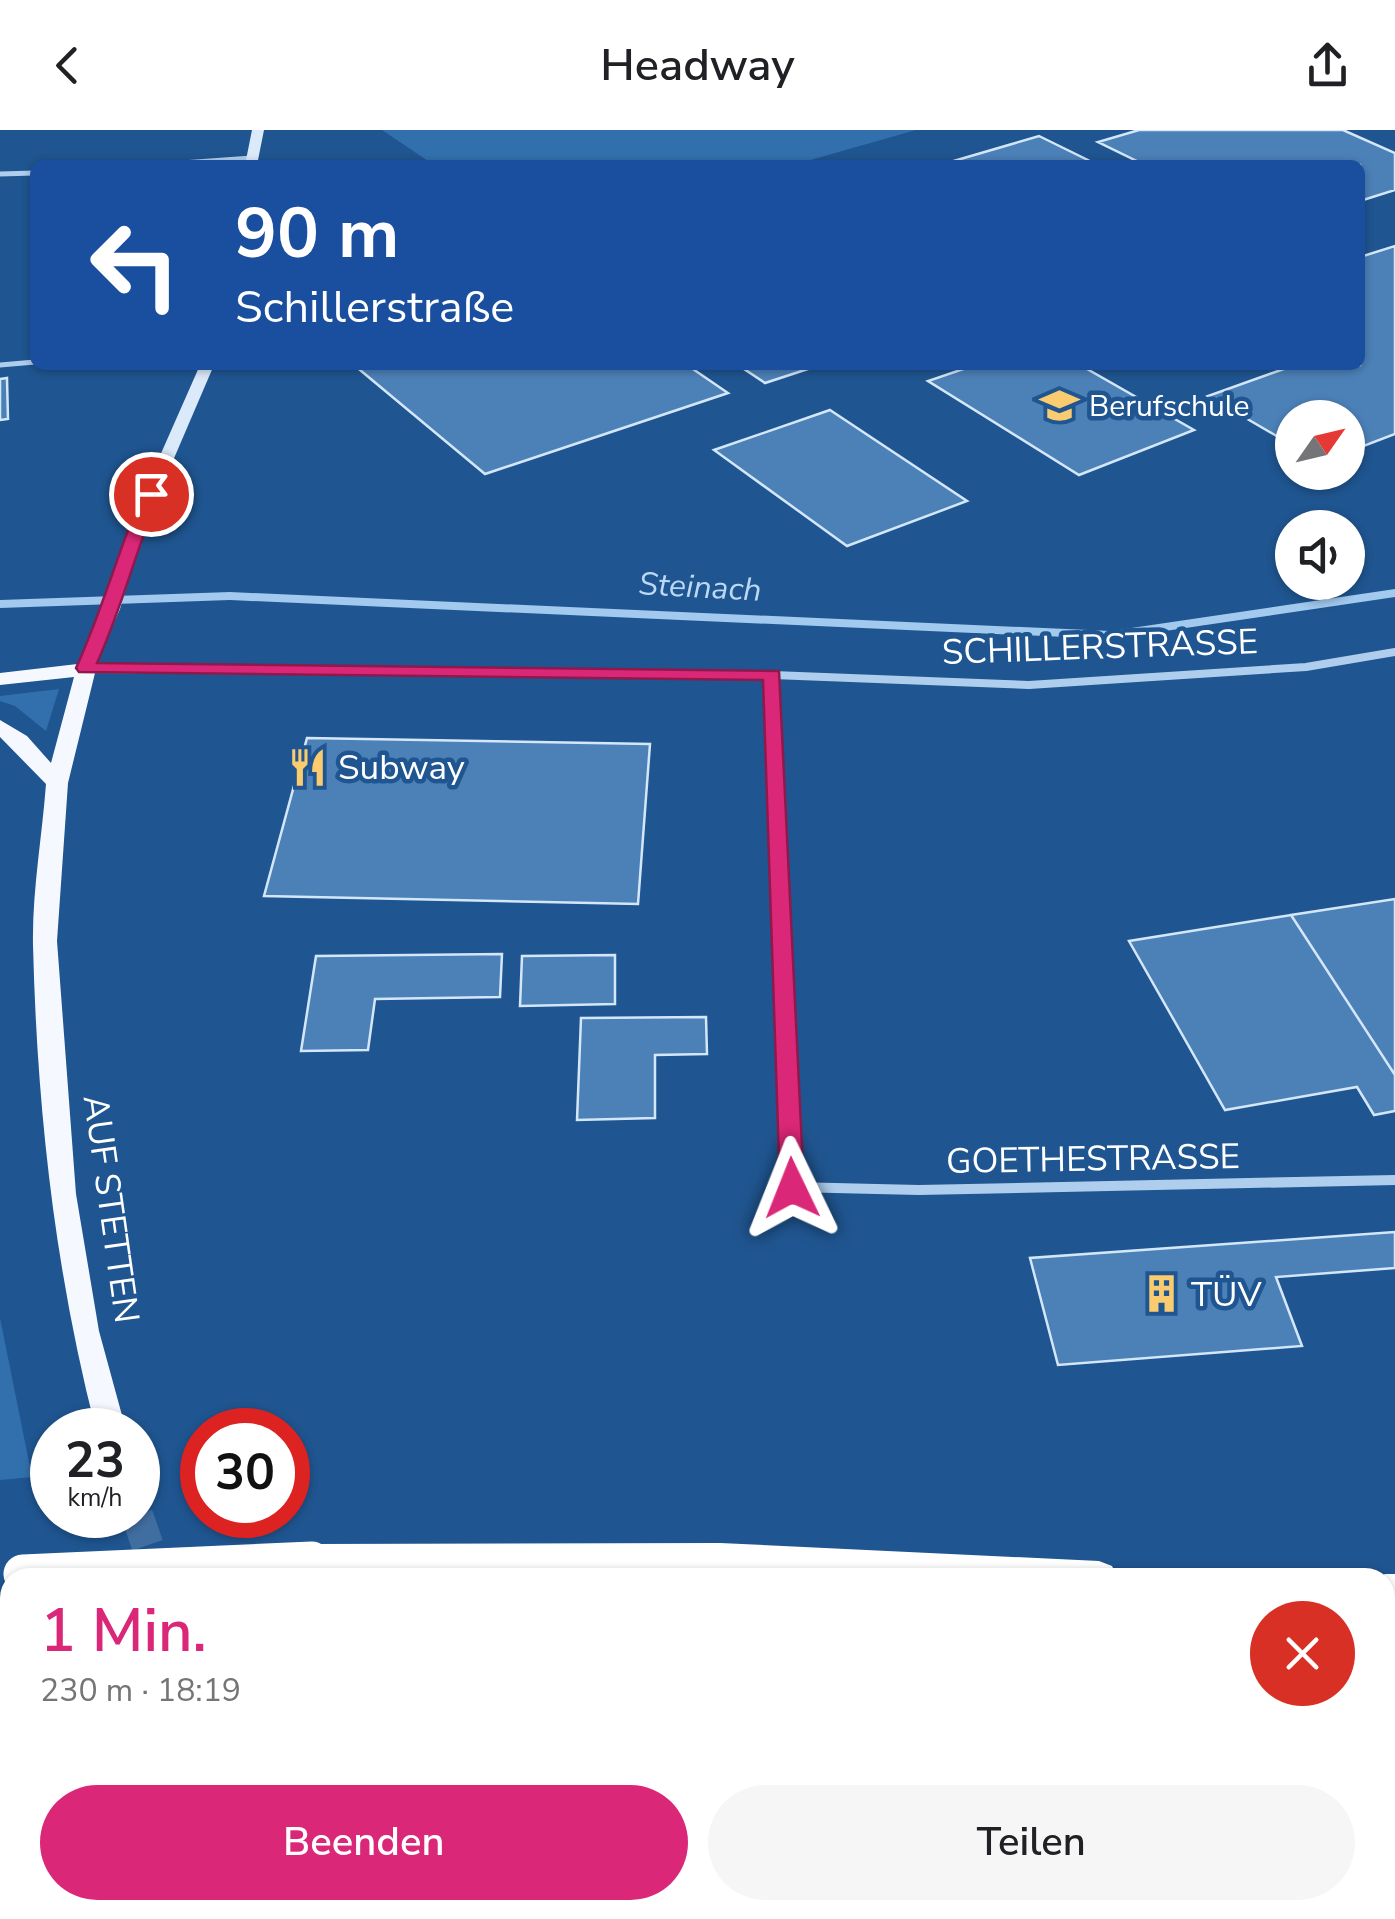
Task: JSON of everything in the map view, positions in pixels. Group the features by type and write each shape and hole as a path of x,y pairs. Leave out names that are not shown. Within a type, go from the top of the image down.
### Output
{"highway":[{"path":"150,1568 312,1561 720,1560 888,1568"}],"main road":[{"path":"0,679 86,668"},
{"name":"AUF STETTEN","path":"86,668 57,783 45,942 57,1140 85,1331 104,1408"},
{"path":"0,726 19,740 57,783"}],"street":[{"path":"252,160 258,130"},
{"name":"AUF STETTEN","path":"86,668 112,609 126,554 204,370"},
{"name":"SCHILLERSTRASSE","path":"86,668 772,675 1029,685 1306,667 1395,652"},
{"name":"GOETHESTRASSE","path":"772,675 792,1188 919,1190 1395,1180"}],"lane":[{"path":"0,174 30,172"},
{"path":"0,365 30,362"}],"shaded area":[{"path":"382,130 916,130 811,160 427,160"},
{"path":"59,689 46,731 15,706 0,701 0,696"},
{"path":"0,1318 30,1477 0,1480"}],"building":[{"path":"1139,130 1343,130 1395,153 1395,190 1365,199 1365,160 1135,160 1098,142"},
{"path":"1039,136 1088,160 957,160"},
{"path":"1395,246 1395,434 1365,445 1365,400 1275,400 1275,435 1208,396 1281,370 1365,370 1365,255"},
{"path":"360,370 694,370 728,393 485,474"},
{"path":"746,370 805,370 765,383"},
{"name":"Berufschule","path":"960,370 1089,370 1194,430 1079,475 928,381"},
{"path":"7,378 8,419 0,420 0,379"},
{"path":"830,410 967,501 847,546 714,450"},
{"path":"307,738 650,744 638,904 264,896"},
{"path":"1395,899 1395,1075 1291,915"},
{"path":"1291,915 1395,1075 1395,1111 1374,1115 1357,1087 1225,1110 1129,941"},
{"path":"502,954 500,997 375,999 368,1050 301,1051 316,956"},
{"path":"615,955 615,1004 520,1006 522,956"},
{"path":"706,1017 707,1054 655,1055 655,1118 577,1120 581,1018"},
{"name":"TÜV","path":"1395,1232 1395,1268 1276,1277 1302,1346 1058,1365 1030,1258"}],"waterway":[{"name":"Steinach","path":"0,604 230,596 1111,635 1395,593"}],"tunnel":[{"path":"145,1538 156,1568"}],"place":[{"name":"Berufschule","path":"1059,406"},
{"name":"Subway","path":"308,767"},
{"name":"TÜV","path":"1161,1294"}],"route":[{"path":"151,494 126,554 112,609 86,668 772,675 792,1188"}]}
